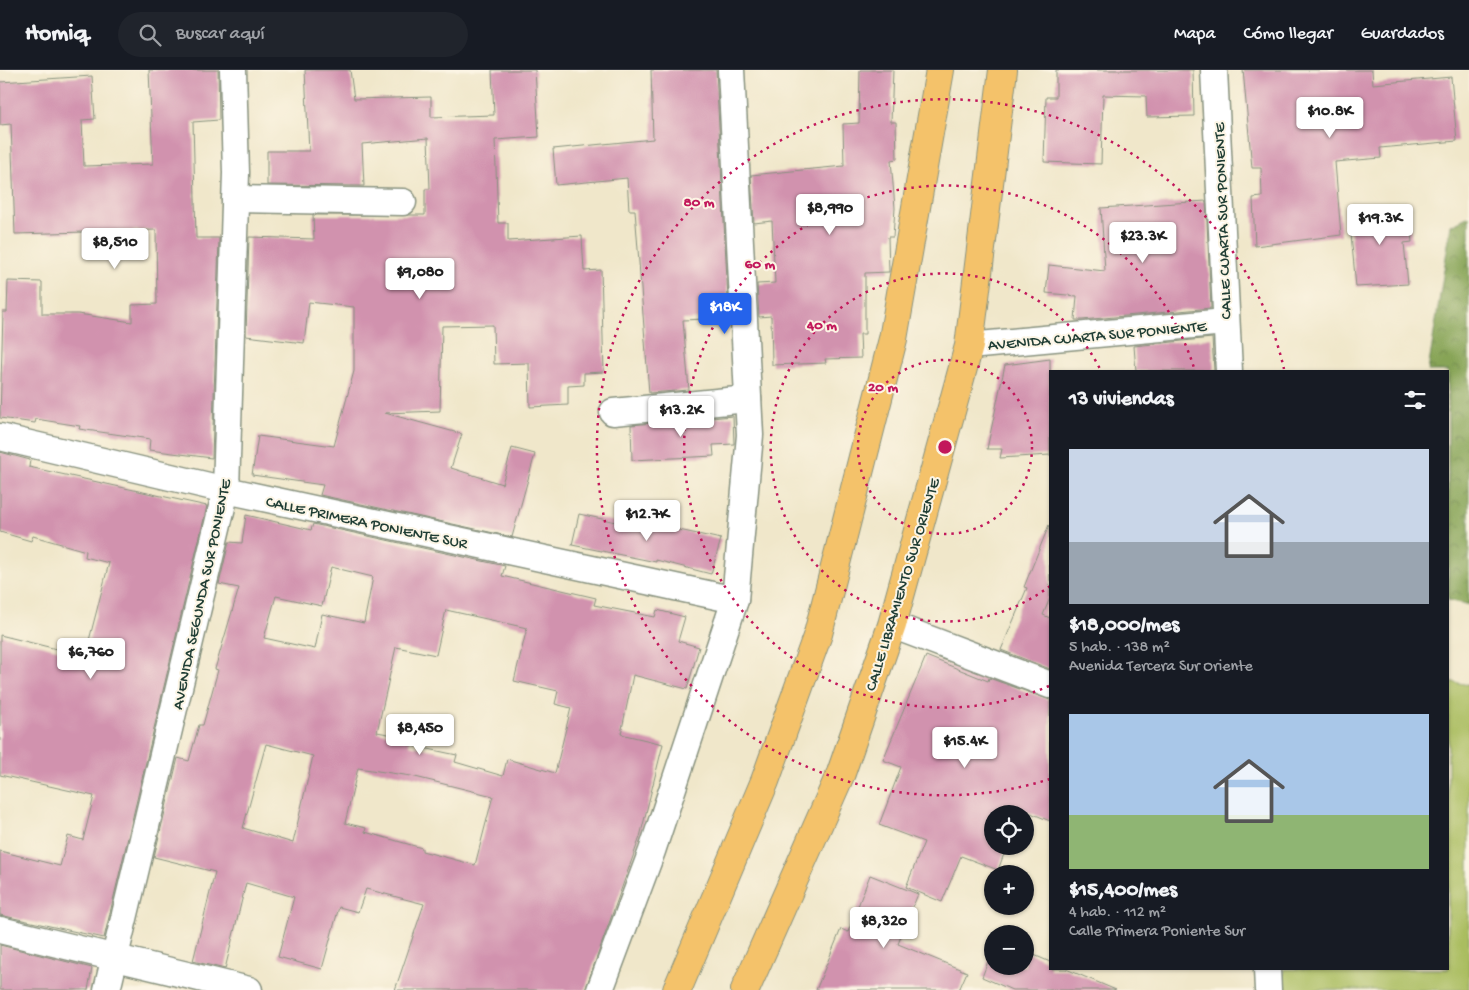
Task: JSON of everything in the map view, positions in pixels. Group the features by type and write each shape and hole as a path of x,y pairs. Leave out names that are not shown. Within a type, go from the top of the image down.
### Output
{"main road":[{"path":"676,990 765,781 818,634 893,339 940,70"},
{"name":"CALLE LIBRAMIENTO SUR ORIENTE","path":"745,990 841,773 892,625 969,346 1003,70"}],"street":[{"name":"AVENIDA SEGUNDA SUR PONIENTE","path":"107,990 226,490 236,199 233,70"},
{"path":"600,990 652,851 735,600 750,435 732,70"},
{"name":"CALLE CUARTA SUR PONIENTE","path":"1214,70 1225,322 1229,370"},
{"path":"236,199 403,202"},
{"name":"AVENIDA CUARTA SUR PONIENTE","path":"969,346 1225,322"},
{"path":"613,412 748,399"},
{"name":"CALLE PRIMERA PONIENTE SUR","path":"0,438 226,490 735,600"},
{"path":"892,625 1049,685"},
{"path":"0,930 249,990"},
{"path":"1267,970 1268,990"}],"green space":[{"path":"1469,216 1469,605 1449,600 1449,370 1428,370 1451,225"},
{"path":"1449,681 1469,685 1469,990 1280,990 1284,970 1449,970"}],"building":[{"path":"149,70 218,70 219,120 193,122 196,238 219,238 212,458 149,450 150,439 79,429 80,426 36,419 35,423 0,418 3,312 7,312 8,281 42,282 42,314 78,314 132,322 132,305 157,304 156,230 15,234 11,124 0,125 0,82 92,76 95,119 82,120 84,166 153,164"},
{"path":"305,70 350,70 354,99 431,97 431,117 494,115 492,70 535,70 539,137 495,140 498,223 508,223 508,241 582,236 584,271 601,270 604,372 584,373 584,385 568,386 568,405 530,407 529,363 494,364 493,325 442,326 440,411 385,413 462,434 451,468 502,484 512,448 535,454 512,537 320,495 323,485 252,475 258,436 334,446 354,371 354,307 309,302 304,343 246,336 249,237 314,239 313,215 425,215 425,189 430,189 428,138 362,144 364,186 267,185 267,151 309,151"},
{"path":"651,70 716,70 729,318 683,320 689,390 649,393 635,210 629,210 627,178 556,185 553,149 653,139"},
{"path":"860,70 893,70 891,122 896,122 897,159 891,160 895,208 893,237 888,237 889,272 865,273 865,334 860,334 861,358 825,359 826,363 772,365 771,316 759,317 757,284 775,283 772,221 754,223 751,175 844,166 843,124 859,123"},
{"path":"1056,70 1193,70 1194,116 1147,117 1146,96 1103,95 1101,164 1044,162 1046,97 1056,97"},
{"path":"1243,70 1372,70 1373,84 1451,77 1457,141 1380,148 1381,158 1335,162 1341,235 1255,246 1253,198 1262,197 1261,168 1252,168"},
{"path":"1206,201 1211,308 1075,320 1077,296 1046,293 1049,265 1105,271 1101,208"},
{"path":"1408,206 1412,242 1404,243 1408,284 1356,287 1349,213"},
{"path":"1212,338 1214,370 1136,370 1134,346"},
{"path":"1050,359 1049,455 1000,458 1002,449 987,449 1005,365"},
{"path":"733,416 734,444 713,445 714,456 632,460 631,425"},
{"path":"0,452 30,460 29,467 207,506 104,938 0,915 0,851 60,866 68,836 83,840 94,796 0,775 0,635 85,656 109,563 85,557 86,551 33,536 31,541 0,532"},
{"path":"579,514 616,522 618,517 721,539 711,574 656,560 656,562 572,545"},
{"path":"246,515 311,530 313,524 505,566 502,576 596,598 594,605 655,617 657,610 685,617 678,641 699,647 687,689 633,675 621,734 663,744 640,837 585,990 395,990 424,904 366,889 358,912 339,907 322,969 278,957 294,897 246,883 225,969 193,961 215,872 154,857 178,758 189,761 199,725 203,725 218,670 215,669 239,588 219,584 229,542 242,543","holes":["331,567 373,577 364,623 322,614 315,649 264,638 276,596 322,606","446,610 527,628 514,681 558,691 555,704 571,708 555,773 507,759 503,776 455,762 457,755 409,745 410,738 377,732 396,647 436,655","266,744 313,756 293,843 243,828","358,768 411,776 493,796 475,865 422,851 422,848 365,832 366,828 345,823"]},
{"path":"1049,525 1049,600 1043,615 1049,618 1049,669 1001,650 1027,588 1024,587"},
{"path":"926,656 988,681 989,678 1049,700 1049,821 1034,814 1034,805 984,805 984,855 1004,855 1000,865 985,865 961,856 942,902 906,887 924,842 879,825 901,767 883,760"},
{"path":"870,875 918,894 898,944 967,972 959,990 816,990 841,929 848,932"},
{"path":"0,945 92,968 88,990 0,990"},
{"path":"1034,955 1049,962 1049,970 1068,970 1116,990 1012,990 982,977 984,972 984,975 1034,975"}]}
